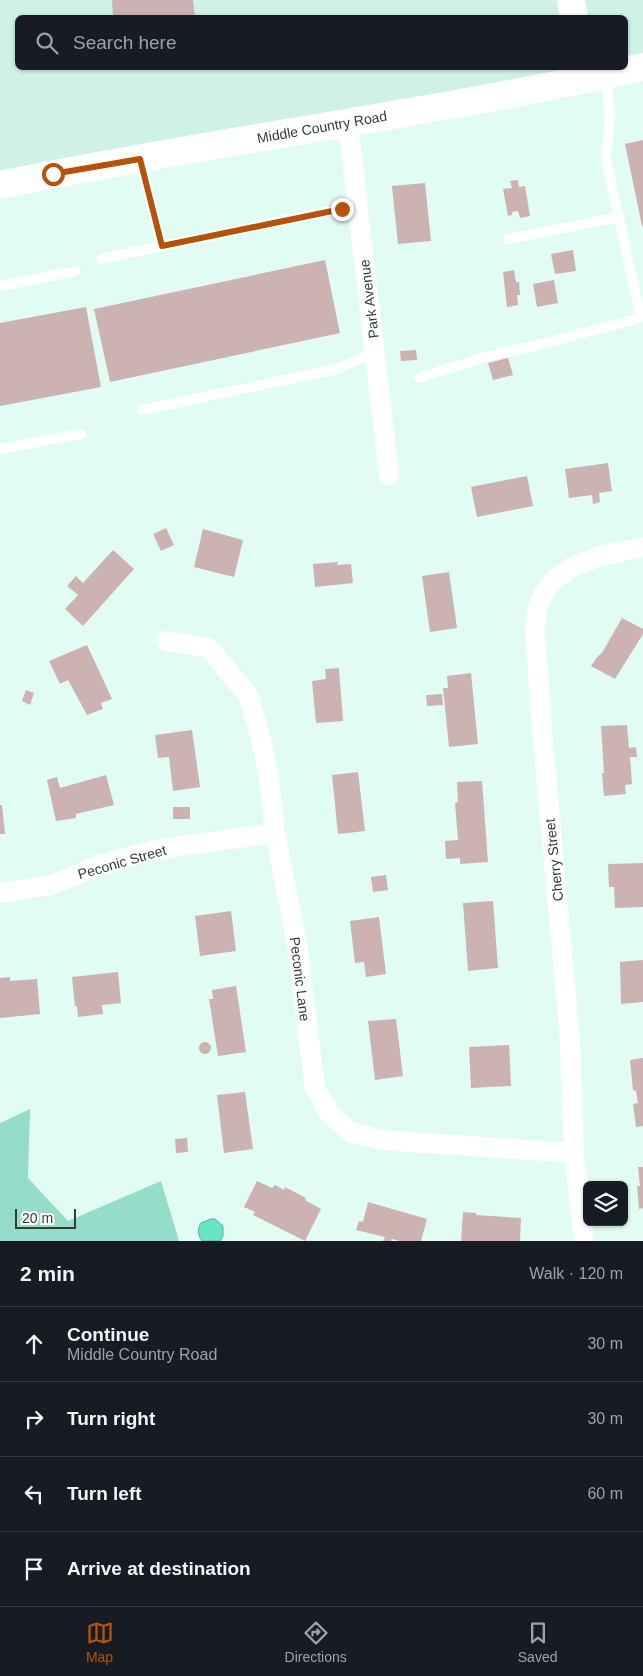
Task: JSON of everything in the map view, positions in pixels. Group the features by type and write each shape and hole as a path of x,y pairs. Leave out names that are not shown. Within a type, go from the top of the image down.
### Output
{"main road":[{"path":"572,0 574,15"},
{"name":"Middle Country Road","path":"628,69 643,67"},
{"name":"Middle Country Road","path":"0,185 348,124 589,74 620,70"}],"street":[{"name":"Park Avenue","path":"348,124 389,475"},
{"name":"Cherry Street","path":"584,1241 574,1153 570,1041 535,631 537,612 543,595 551,583 570,568 600,556 643,547"},
{"name":"Peconic Lane","path":"166,641 208,648 248,695 260,734 269,778 275,833 297,944 315,1088 330,1114 350,1132 382,1140 574,1153"},
{"name":"Peconic Street","path":"0,893 51,885 100,866 154,850 275,833"}],"lane":[{"path":"419,378 485,357 641,318 606,159 610,118 589,74"},
{"path":"140,159 162,246"},
{"path":"100,259 324,212 358,207"},
{"path":"508,239 619,217"},
{"path":"0,286 76,271"},
{"path":"142,410 337,369 375,352"},
{"path":"0,449 81,434"}],"shaded area":[{"path":"0,0 643,0 643,67 628,70 628,15 15,15 15,70 627,70 0,185"},
{"path":"30,1109 28,1178 68,1221 161,1181 179,1241 0,1241 0,1123"},
{"path":"215,1219 223,1226 223,1236 220,1241 202,1241 198,1232 201,1223"}],"building":[{"path":"112,0 193,0 195,15 113,15"},
{"path":"643,140 643,226 642,226 625,144"},
{"path":"518,180 519,187 525,186 530,216 520,218 518,211 512,212 512,215 508,216 503,189 512,188 510,181"},
{"path":"425,183 431,241 398,244 392,186"},
{"path":"573,250 576,271 555,274 551,254"},
{"path":"325,260 340,333 110,382 94,309"},
{"path":"514,270 516,282 519,282 520,295 517,295 518,305 507,307 503,272"},
{"path":"554,280 558,303 537,307 533,284"},
{"path":"86,307 101,387 0,406 0,323"},
{"path":"416,350 417,360 401,361 400,351"},
{"path":"508,358 513,375 493,380 488,363"},
{"path":"608,463 612,491 599,493 600,502 593,504 592,495 569,498 565,469"},
{"path":"527,476 533,506 477,517 471,487"},
{"path":"166,528 174,545 161,551 153,534"},
{"path":"203,529 243,540 234,577 194,567"},
{"path":"113,550 134,569 83,626 65,609 78,595 67,586 76,576 83,583"},
{"path":"338,562 337,565 351,564 353,583 315,587 313,564"},
{"path":"449,572 457,628 430,632 422,576"},
{"path":"622,618 643,629 643,634 615,679 591,666 602,653"},
{"path":"87,645 112,699 101,703 103,709 87,715 68,680 60,684 49,661"},
{"path":"339,668 343,721 316,723 312,681 326,679 325,669"},
{"path":"471,673 478,744 449,747 443,688 448,688 447,676"},
{"path":"26,690 34,693 30,705 22,701"},
{"path":"442,694 443,705 427,706 426,695"},
{"path":"627,725 629,748 636,747 637,757 630,757 632,784 625,785 626,794 604,796 601,726"},
{"path":"192,730 200,787 173,791 169,757 158,758 155,735"},
{"path":"358,772 365,831 338,834 332,775"},
{"path":"106,775 114,805 76,814 76,818 56,821 47,780 57,777 60,788"},
{"path":"482,781 488,862 460,864 460,858 446,859 445,841 458,840 455,803 458,802 457,782"},
{"path":"0,805 2,805 5,834 0,834"},
{"path":"173,807 190,807 190,819 173,819"},
{"path":"643,863 643,907 615,908 614,887 609,887 608,864"},
{"path":"386,875 388,890 373,892 371,877"},
{"path":"493,901 498,968 468,971 463,903"},
{"path":"231,911 236,951 200,956 195,916"},
{"path":"379,917 386,974 366,977 364,962 355,963 350,921"},
{"path":"643,960 643,1002 621,1004 620,962"},
{"path":"118,972 121,1003 102,1005 103,1014 78,1017 72,977"},
{"path":"10,977 10,981 37,979 40,1014 0,1018 0,978"},
{"path":"236,986 246,1052 218,1056 209,999 213,999 212,990"},
{"path":"396,1019 403,1076 375,1080 368,1021"},
{"path":"203,1042 207,1042 211,1048 207,1054 203,1054 199,1050 199,1046"},
{"path":"509,1045 511,1086 471,1088 469,1047"},
{"path":"643,1058 643,1126 636,1127 633,1104 638,1103 636,1091 633,1090 630,1060"},
{"path":"245,1092 253,1149 224,1153 217,1095"},
{"path":"187,1138 188,1152 176,1153 175,1139"},
{"path":"638,1167 643,1167 643,1208 639,1209 637,1186 640,1186"},
{"path":"257,1181 272,1188 275,1185 284,1190 285,1187 306,1198 305,1200 321,1209 305,1241 253,1215 255,1212 244,1207"},
{"path":"368,1202 427,1219 421,1241 392,1239 391,1241 383,1241 385,1237 356,1230 359,1221 363,1222"},
{"path":"463,1212 476,1213 476,1215 521,1218 520,1241 461,1241"}],"route":[{"path":"53,174 140,159 162,246 342,209"}]}
